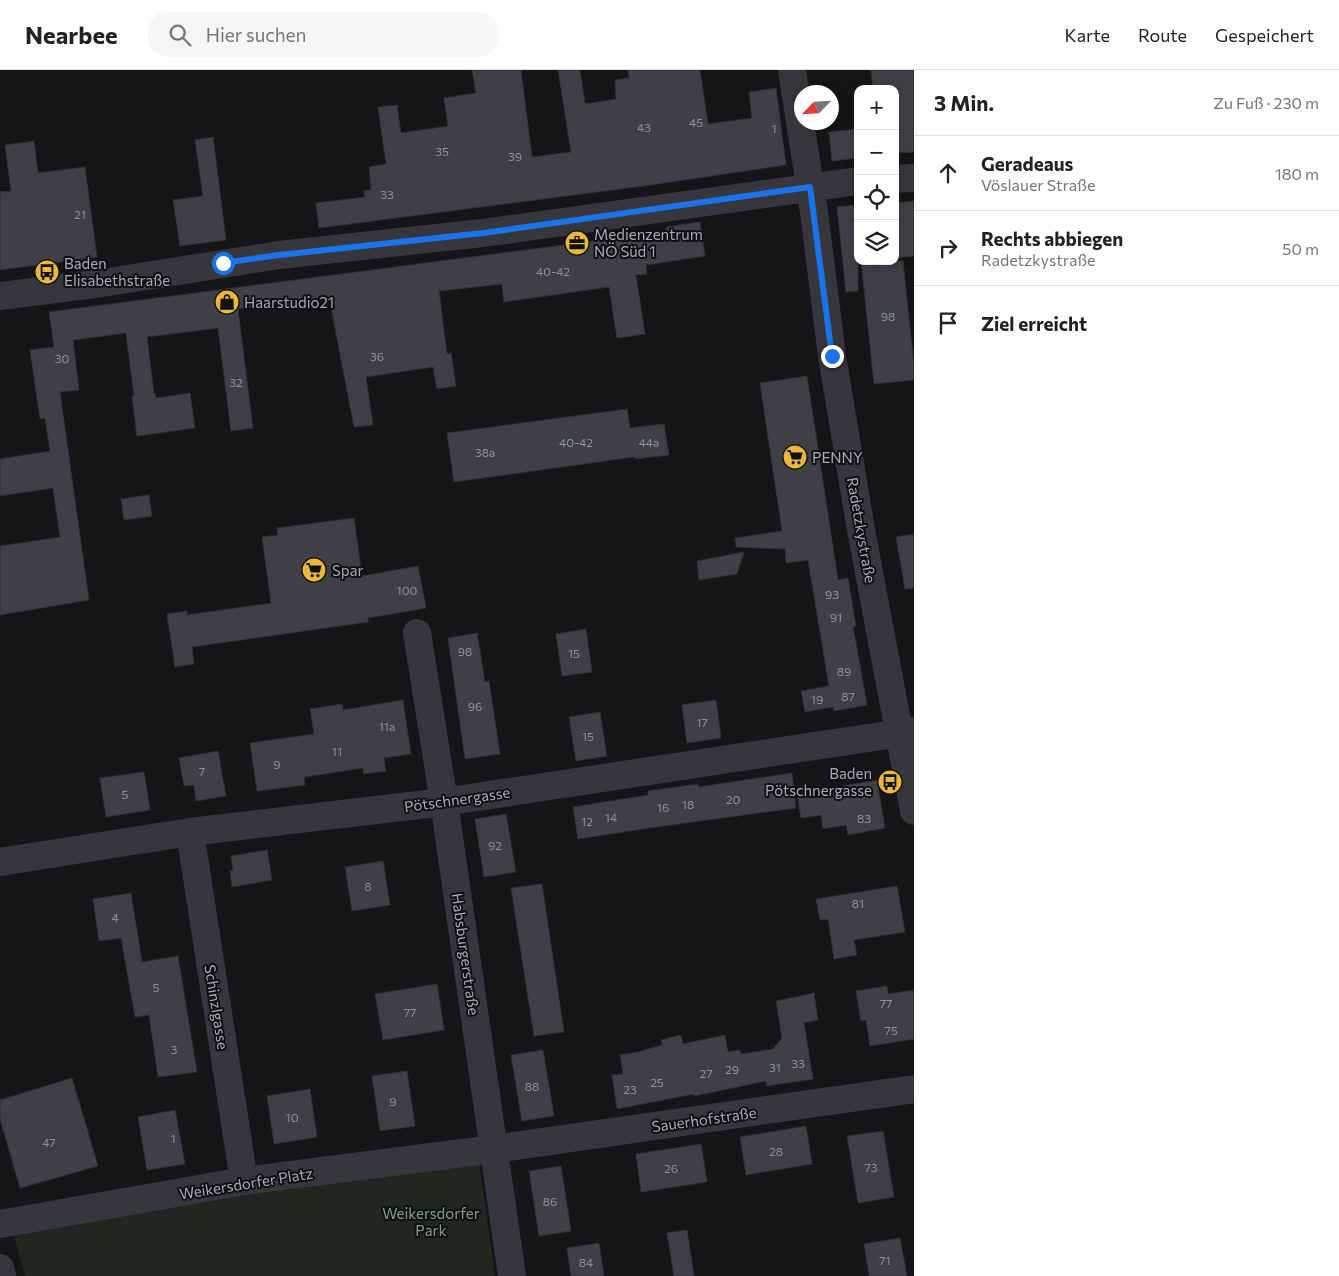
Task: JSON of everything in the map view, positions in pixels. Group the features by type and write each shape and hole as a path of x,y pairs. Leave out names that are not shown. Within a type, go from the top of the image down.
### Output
{"street":[{"name":"Radetzkystraße","path":"792,70 810,187 832,356 861,530 907,732 914,811"},
{"path":"899,179 914,178"},
{"path":"0,296 279,255 483,233 854,182"},
{"name":"Habsburgerstraße","path":"417,634 444,802 512,1276"},
{"name":"Pötschnergasse","path":"0,862 190,832 444,802 907,732"},
{"name":"Schinzlgasse","path":"190,832 244,1181"},
{"name":"Sauerhofstraße","path":"494,1149 914,1088"},
{"name":"Weikersdorfer Platz","path":"0,1224 244,1181 494,1149"},
{"path":"0,1268 2,1276"}],"green space":[{"name":"Weikersdorfer Park","path":"479,1160 495,1276 25,1276 12,1227"}],"building":[{"path":"472,70 521,70 532,157 571,152 558,70 580,70 585,104 616,99 615,80 629,78 628,70 700,70 708,124 752,118 749,92 776,88 786,165 644,186 319,228 316,203 365,197 364,191 371,190 369,167 386,164 378,107 397,105 401,133 448,126 444,98 476,93"},
{"path":"871,70 914,70 914,152 899,153 899,85 873,85"},
{"path":"854,129 854,158 832,161 829,132"},
{"path":"213,137 226,240 180,246 173,200 203,196 195,140"},
{"path":"34,141 38,173 85,167 97,257 0,270 0,192 11,191 5,145"},
{"path":"914,201 914,256 899,258 899,203"},
{"path":"854,205 854,265 858,265 858,291 846,292 837,207"},
{"path":"700,222 705,256 646,265 647,274 636,275 645,334 617,338 609,287 504,302 502,284 439,291 447,354 451,353 456,386 437,389 433,367 366,377 373,425 354,427 329,297 238,309 253,428 231,431 218,328 147,337 156,398 190,393 195,428 137,436 126,333 73,340 79,390 60,392 89,600 0,615 0,546 60,537 53,488 0,496 0,459 50,451 45,418 40,419 30,350 54,347 49,312 602,240 667,230 667,227"},
{"path":"899,261 903,261 914,380 874,384 861,265 899,265"},
{"path":"807,376 838,580 848,578 856,626 853,626 867,705 834,711 833,707 805,712 801,691 829,686 808,560 786,563 785,549 736,547 735,538 782,531 760,383"},
{"path":"627,409 630,428 664,424 669,455 635,459 634,457 454,482 447,433"},
{"path":"149,495 152,516 124,520 121,499"},
{"name":"Spar","path":"354,518 362,576 418,566 426,608 368,618 368,622 192,647 194,664 175,667 167,614 187,611 187,615 271,603 262,537 278,535 277,528"},
{"path":"914,534 914,588 905,589 896,537"},
{"path":"744,552 737,574 699,580 697,561"},
{"path":"586,629 592,672 562,676 556,634"},
{"path":"477,633 485,682 489,681 500,754 465,759 448,638"},
{"path":"403,700 411,754 384,758 386,771 364,774 363,768 304,777 305,785 257,791 250,743 314,734 310,709 342,704 343,710"},
{"path":"716,700 721,738 687,743 682,705"},
{"path":"600,712 607,756 576,761 569,717"},
{"path":"218,751 226,796 196,801 194,785 184,786 179,758"},
{"path":"144,772 150,810 106,817 100,778"},
{"path":"792,773 796,808 578,839 573,807 648,795 648,791 698,784 698,787"},
{"path":"877,780 885,828 848,835 846,825 823,829 821,815 801,818 797,794"},
{"path":"506,814 516,872 484,877 475,819"},
{"path":"267,850 272,880 232,887 230,871 233,870 231,856"},
{"path":"383,861 390,905 352,911 345,867"},
{"path":"542,884 564,1032 534,1036 511,888"},
{"path":"897,886 905,932 854,940 857,955 834,959 828,919 820,920 816,899"},
{"path":"131,893 142,962 178,956 197,1072 158,1077 149,1015 135,1017 121,938 99,941 93,899"},
{"path":"437,984 444,1030 383,1040 375,994"},
{"path":"887,986 888,994 914,990 914,1039 870,1046 866,1020 861,1021 856,991"},
{"path":"814,993 818,1020 804,1023 813,1079 767,1086 766,1081 617,1109 612,1075 623,1074 620,1055 662,1045 661,1040 681,1035 683,1044 725,1035 728,1052 740,1050 741,1054 773,1049 782,1038 776,1001"},
{"path":"543,1050 554,1116 522,1121 511,1055"},
{"path":"407,1071 415,1126 380,1131 372,1076"},
{"path":"72,1078 98,1166 20,1188 0,1119 0,1100"},
{"path":"310,1089 317,1137 274,1144 267,1096"},
{"path":"175,1110 185,1164 147,1170 138,1117"},
{"path":"806,1126 812,1164 746,1175 740,1137"},
{"path":"883,1131 894,1197 858,1203 847,1136"},
{"path":"701,1144 707,1182 641,1192 636,1154"},
{"path":"561,1166 571,1231 539,1236 529,1171"},
{"path":"687,1230 694,1276 674,1276 667,1233"},
{"path":"900,1238 907,1276 869,1276 864,1244"},
{"path":"599,1243 604,1276 571,1276 567,1248"}],"place":[{"name":"Medienzentrum NÖ Süd 1","path":"577,243"},
{"name":"Baden Elisabethstraße","path":"47,272"},
{"name":"Haarstudio21","path":"227,302"},
{"name":"PENNY","path":"795,457"},
{"name":"Spar","path":"314,570"},
{"name":"Baden Pötschnergasse","path":"890,782"}],"route":[{"path":"223,263 399,241 483,233 810,187 832,356"}]}
